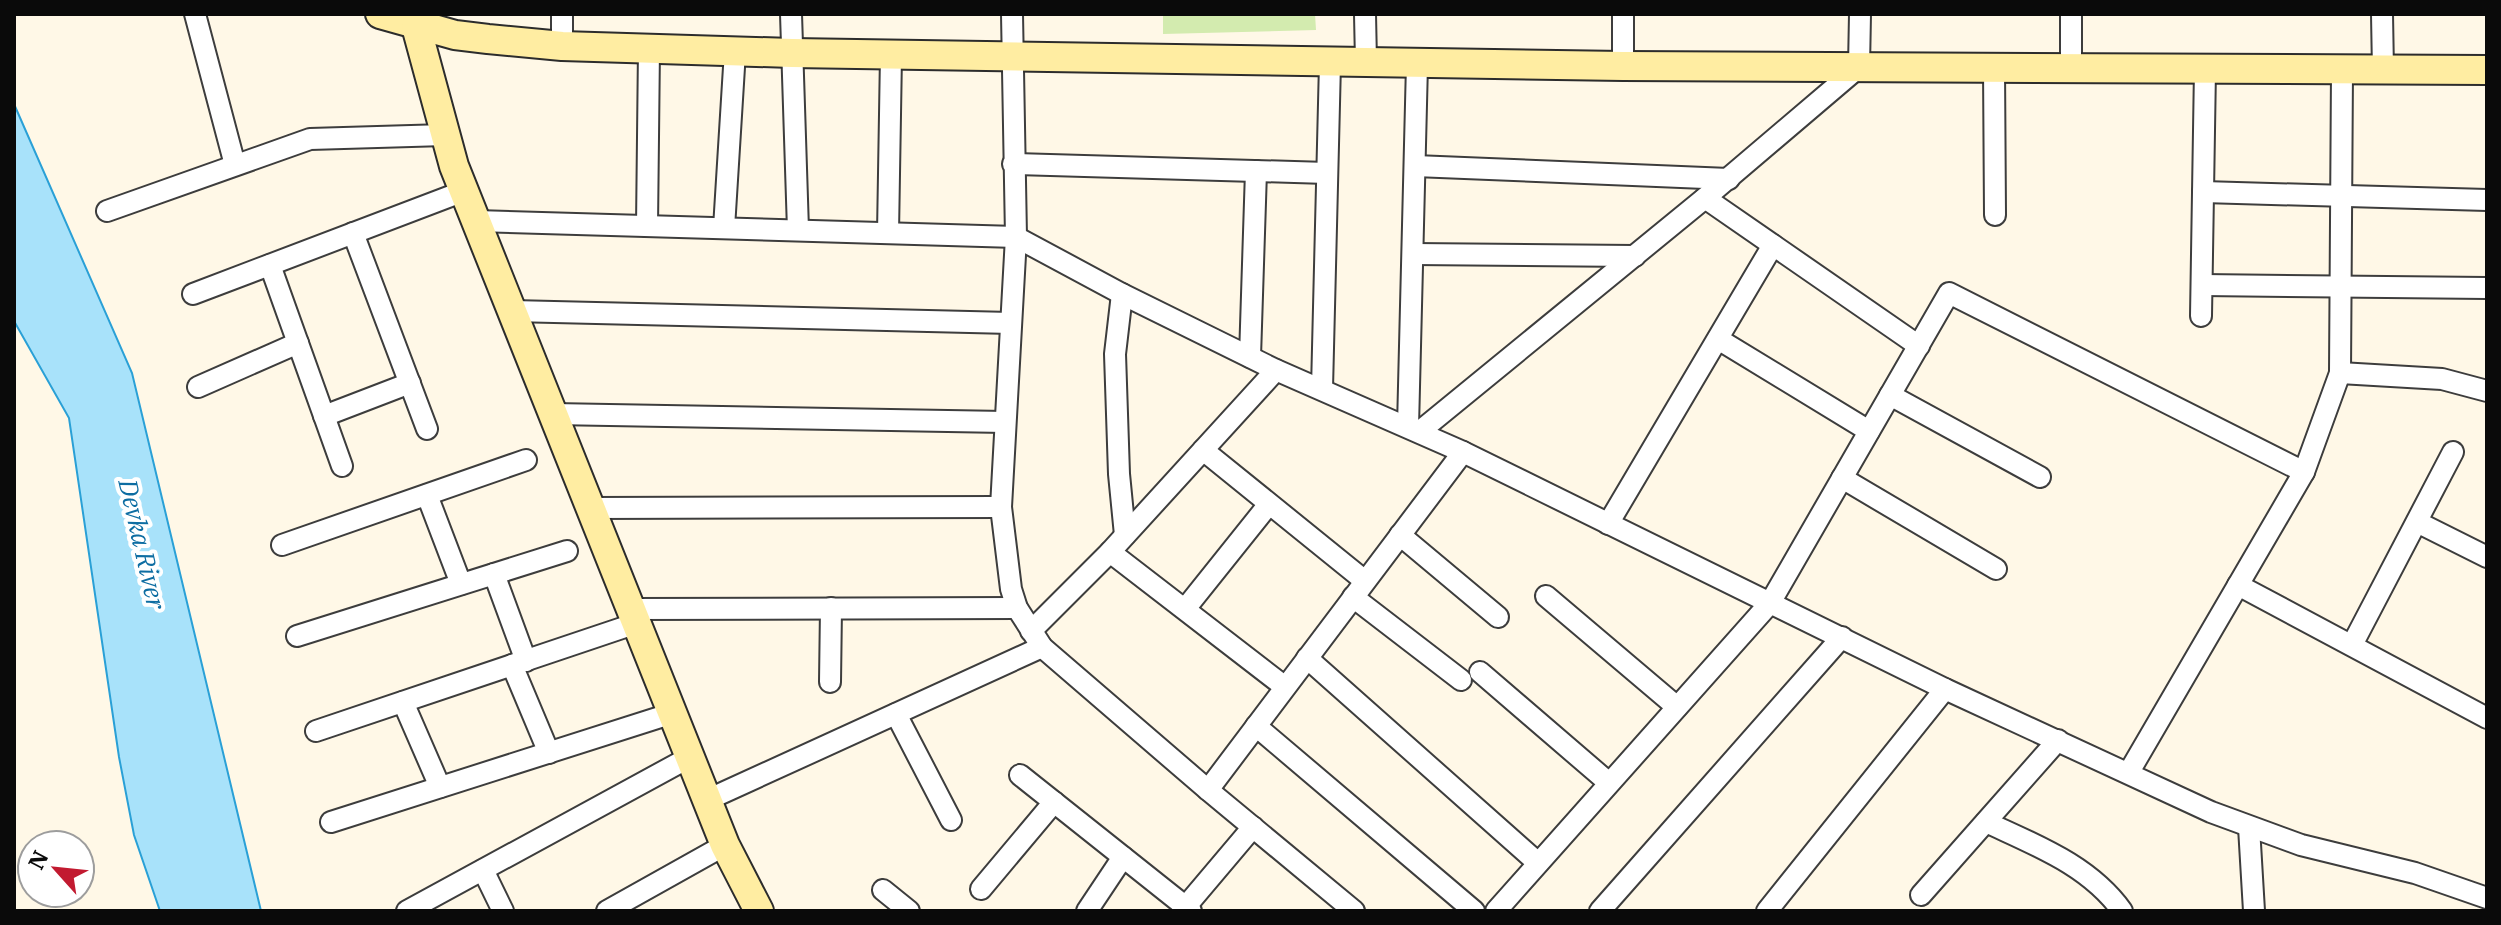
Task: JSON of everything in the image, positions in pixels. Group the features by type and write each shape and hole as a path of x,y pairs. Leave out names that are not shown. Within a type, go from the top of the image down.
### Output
{"street":[{"path":"195,14 235,165"},
{"path":"380,14 415,20 455,35 562,46 792,53 1417,64 2487,70"},
{"path":"562,14 562,46"},
{"path":"791,14 798,230"},
{"path":"1012,14 1016,237 1001,507 1011,589 1017,608 1036,639 1208,790 1354,911"},
{"path":"1365,14 1366,62"},
{"path":"1623,14 1623,66"},
{"path":"1414,430 1635,256 1859,67 1860,14"},
{"path":"2071,14 2071,67"},
{"path":"2382,14 2383,71"},
{"path":"415,20 445,135 464,191 725,845 759,911"},
{"path":"647,226 649,48"},
{"path":"724,228 735,51"},
{"path":"888,233 891,55"},
{"path":"1322,389 1330,63"},
{"path":"1414,430 1413,254 1417,64"},
{"path":"1994,67 1995,215"},
{"path":"2201,316 2205,69"},
{"path":"2129,772 2304,472 2340,373 2342,71"},
{"path":"107,211 310,139 445,135"},
{"path":"1013,164 1327,173"},
{"path":"1415,166 1729,179"},
{"path":"1250,357 1256,171"},
{"path":"193,294 464,191"},
{"path":"2203,192 2487,200"},
{"path":"1705,198 1919,346"},
{"path":"476,221 1016,237 1122,294 1276,370 1463,452 1945,689 2249,827 2301,845 2415,873 2487,898"},
{"path":"353,233 427,429"},
{"path":"1608,524 1773,245"},
{"path":"1413,254 1635,256"},
{"path":"270,265 342,466"},
{"path":"2202,285 2487,288"},
{"path":"1508,907 1538,863 1770,603 1949,293 2304,472"},
{"path":"1122,294 1115,354 1119,474 1125,535"},
{"path":"512,311 1011,323"},
{"path":"1718,339 1869,431"},
{"path":"198,387 298,343"},
{"path":"707,800 896,714 1036,639 1125,535 1276,370"},
{"path":"2340,373 2442,379 2487,391"},
{"path":"324,416 410,383"},
{"path":"1890,395 2040,477"},
{"path":"553,414 1005,422"},
{"path":"1203,450 1269,504 1461,680"},
{"path":"1208,790 1463,452"},
{"path":"2352,645 2453,452"},
{"path":"282,545 526,460"},
{"path":"1842,478 1996,569"},
{"path":"427,495 461,584"},
{"path":"1185,609 1269,504"},
{"path":"591,508 1001,507"},
{"path":"2417,522 2487,557"},
{"path":"1400,535 1498,617"},
{"path":"297,636 567,551"},
{"path":"1110,552 1285,687"},
{"path":"494,574 549,753"},
{"path":"2238,585 2487,718"},
{"path":"1546,596 1677,707"},
{"path":"316,731 519,663 634,616 831,608 1017,608"},
{"path":"830,682 831,608"},
{"path":"1600,911 1842,637"},
{"path":"1307,658 1538,863"},
{"path":"1480,672 1609,783"},
{"path":"1767,911 1945,689"},
{"path":"403,702 440,787"},
{"path":"331,822 673,713"},
{"path":"896,714 951,820"},
{"path":"1256,726 1474,911"},
{"path":"1921,895 2058,740"},
{"path":"407,911 690,757"},
{"path":"1020,775 1186,910 1253,827"},
{"path":"981,889 1054,802"},
{"path":"1986,822 2057,855 2077,868 2107,892 2122,911"},
{"path":"2249,827 2254,911"},
{"path":"607,911 725,845"},
{"path":"1087,911 1123,857"},
{"path":"483,870 503,911"},
{"path":"883,890 909,911"}],"green space":[{"path":"1163,14 1315,14 1316,30 1163,34"}],"water":[{"name":"Devka River","path":"14,104 132,373 261,911 160,911 134,835 119,757 69,418 14,321"}]}
